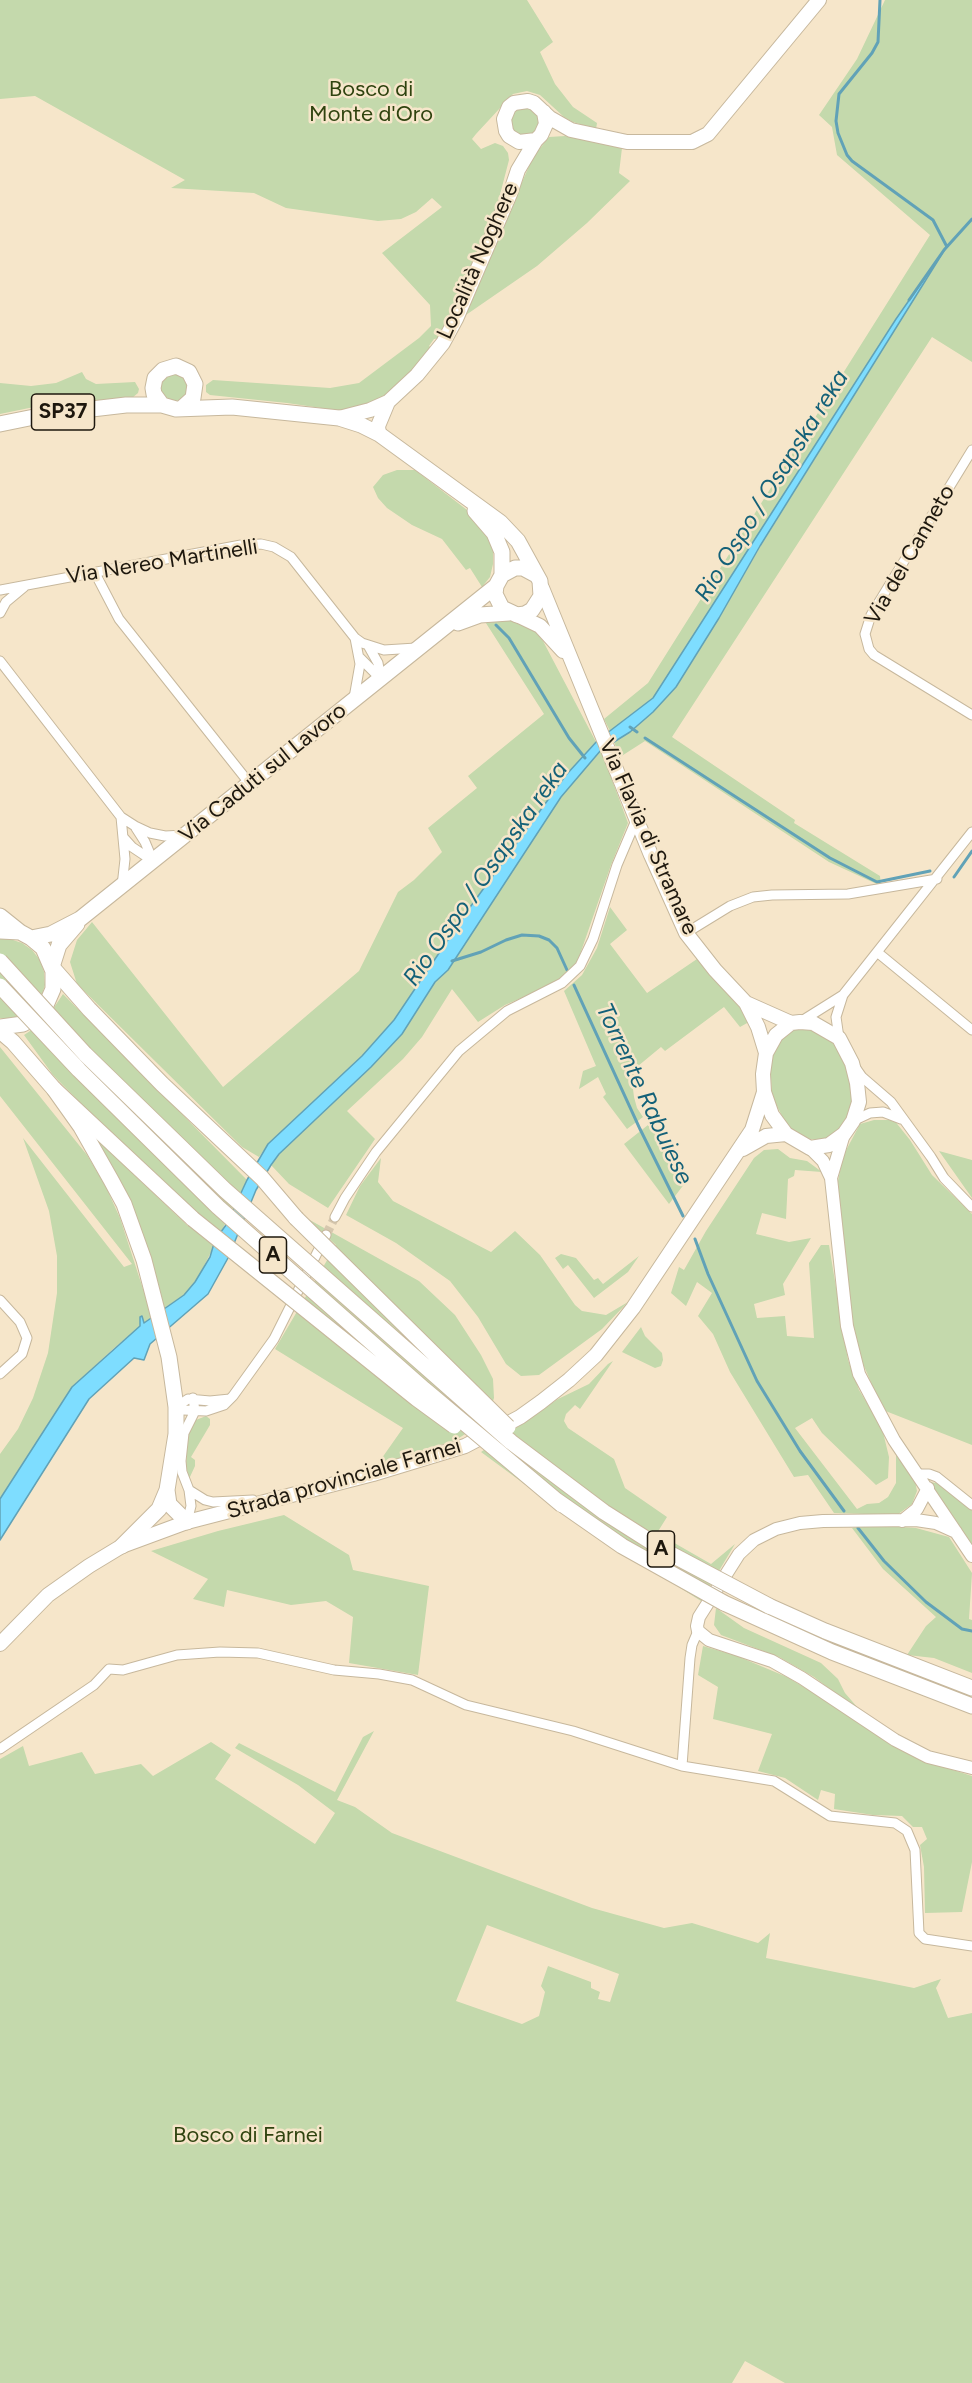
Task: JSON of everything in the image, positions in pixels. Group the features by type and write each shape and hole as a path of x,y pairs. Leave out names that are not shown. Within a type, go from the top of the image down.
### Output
{"main road":[{"path":"571,130 538,137 525,143 509,136 504,119 509,107 514,103 528,100 540,106 544,112 571,130 619,141 647,144 692,142 708,134 819,0"},
{"path":"538,137 546,124 544,112"},
{"name":"Località Noghere","path":"339,418 370,410 387,402 417,375 443,343 488,246 518,170 538,137"},
{"path":"514,140 518,153 518,170"},
{"name":"Via Flavia di Stramare","path":"126,405 143,397 153,388 158,373 176,366 183,368 193,378 195,391 205,400 222,406"},
{"path":"153,388 154,394 162,405"},
{"path":"183,407 193,398 195,391"},
{"path":"379,434 378,426 387,402"},
{"name":"Via Flavia di Stramare","path":"0,424 49,414 126,405 162,405 169,408 222,406 339,418 379,434 500,522 526,553 651,855 686,933 715,970 746,1003 758,1027 766,1053 763,1074 764,1092 772,1115 786,1134 810,1148 829,1145 844,1134 853,1121 859,1102 852,1063 839,1038 813,1023 796,1023 746,1003"},
{"name":"Via Flavia di Stramare","path":"454,489 494,533 502,552 497,602 513,614 540,626 570,659"},
{"path":"499,580 515,568 523,568 539,582 541,596 532,610 513,614"},
{"name":"Via Caduti sul Lavoro","path":"0,931 26,935 51,934 80,919 447,627 499,580"},
{"name":"Via Caduti sul Lavoro","path":"447,627 480,615 513,614"},
{"path":"0,916 43,948 52,967 81,1001 162,1084 262,1178 296,1218 561,1480"},
{"name":"Via Caduti sul Lavoro","path":"0,1029 23,1024 35,1017 46,1005 53,989 52,967 59,945 80,919"},
{"name":"A","path":"0,962 93,1062 225,1190 434,1377 519,1449 604,1512 667,1552 769,1606 809,1625 972,1688"},
{"name":"A","path":"0,986 79,1070 218,1207 424,1389 562,1505 630,1551 724,1603 832,1652 972,1706"},
{"path":"766,1053 776,1035 796,1023"},
{"path":"0,1029 54,1089 193,1220 417,1399 562,1505"},
{"path":"54,1089 97,1154 124,1204 153,1293 169,1357 176,1407 176,1434 167,1490 159,1509 122,1546"},
{"name":"Strada provinciale Farnei","path":"0,1644 48,1595 122,1546 187,1522 373,1474 465,1446 520,1417 541,1402 569,1380 612,1336 752,1130 764,1092"},
{"name":"Strada provinciale Farnei","path":"738,1152 766,1136 786,1134"},
{"path":"167,1490 169,1504 187,1522"}],"street":[{"name":"Via del Canneto","path":"972,450 871,615 865,634 868,649 874,655 972,715"},
{"name":"Via Nereo Martinelli","path":"0,590 241,545 268,545 291,557 301,567 355,638 369,647 393,651 423,646"},
{"path":"95,573 119,619 250,784"},
{"path":"0,613 6,602 28,585"},
{"name":"Via Nereo Martinelli","path":"352,702 359,680 359,657 355,638"},
{"path":"369,647 378,663 381,679"},
{"path":"359,657 381,679"},
{"path":"0,661 121,817 135,826 165,836 186,834"},
{"path":"121,817 125,860 122,886"},
{"path":"335,1217 371,1158 459,1051 507,1011 562,983 580,966 593,939 620,856 637,818"},
{"path":"135,826 153,861"},
{"path":"796,1023 843,994 937,879 972,832"},
{"path":"123,837 132,847 153,861"},
{"path":"686,933 730,906 753,897 848,894 937,879"},
{"path":"877,952 972,1030"},
{"path":"839,1038 836,1017 843,994"},
{"path":"852,1063 862,1077 891,1102 944,1178 972,1207"},
{"path":"853,1121 870,1113 883,1112 894,1115 908,1124"},
{"name":"Via Flavia di Stramare","path":"831,1178 844,1134"},
{"name":"Via Flavia di Stramare","path":"810,1148 822,1161 831,1178 845,1315 858,1374 894,1440 972,1556"},
{"path":"176,1407 195,1411 213,1409 224,1405 230,1399 274,1339 326,1235"},
{"path":"0,1300 20,1322 27,1338 22,1354 0,1374"},
{"path":"176,1407 194,1398 210,1401 230,1399"},
{"path":"187,1522 191,1506 181,1461 184,1433 195,1411 194,1398"},
{"path":"918,1474 929,1474 937,1478 972,1505"},
{"path":"902,1521 916,1509 928,1488"},
{"path":"189,1490 213,1502 268,1500"},
{"path":"682,1766 690,1658 698,1631 699,1617 726,1571 739,1554 754,1540 776,1529 800,1523 925,1521 933,1519 939,1508 925,1506 916,1509"},
{"path":"925,1521 956,1532"},
{"path":"698,1631 710,1640 772,1661 802,1678 868,1724 928,1757 972,1768"},
{"path":"0,1749 94,1685 109,1669 123,1670 177,1655 220,1652 258,1653 334,1670 412,1680 466,1705 573,1731 682,1766 774,1781 830,1815 890,1822 902,1827 911,1838 915,1850 919,1933 925,1939 972,1946"}],"green space":[{"name":"Bosco di Monte d'Oro","path":"0,0 527,0 553,42 540,52 555,84 573,107 597,123 596,129 573,122 564,117 540,95 527,91 513,94 472,139 481,149 495,143 503,146 508,153 509,160 496,210 441,338 434,339 429,346 432,348 412,373 385,399 372,405 342,411 210,395 206,392 206,385 213,380 330,388 359,383 419,338 431,326 430,305 382,253 442,207 432,198 416,212 401,219 378,221 286,208 254,193 171,188 185,180 35,96 0,99"},
{"path":"885,0 972,0 972,362 932,337 672,737 795,820 794,823 880,876 881,886 829,862 645,741 620,757 614,742 630,732 653,712 676,687 938,260 896,319 653,698 610,731 604,719 648,683 930,235 837,155 832,127 819,115 857,59"},
{"path":"525,108 535,112 539,122 535,132 525,136 515,132 511,122 515,112"},
{"path":"565,136 622,148 619,173 630,181 587,223 537,266 463,317 533,157 549,137"},
{"path":"82,372 86,379 96,384 135,382 139,389 138,393 132,398 34,407 0,414 0,383 31,386 56,383"},
{"path":"174,373 184,377 188,387 184,397 174,401 164,397 160,387 164,377"},
{"path":"397,470 415,470 471,513 486,531 493,549 493,564 490,577 482,587 470,568 466,570 442,539 412,525 387,508 378,498 373,487 383,475"},
{"path":"515,619 531,626 543,641 596,742 566,775 468,910 394,1020 362,1056 268,1144 259,1157 242,1147 77,984 70,962 77,940 92,922 223,1087 359,971 398,892 414,880 442,852 428,828 477,788 468,776 544,714 484,620"},
{"path":"601,750 628,823 577,963 561,981 505,1005 478,1022 452,989 422,1037 403,1059 347,1111 375,1139 328,1208 289,1184 271,1165 279,1154 371,1067 402,1034 435,982 448,970 561,797"},
{"path":"610,907 627,930 610,944 647,993 697,959 742,1010 749,1022 740,1027 724,1007 665,1051 661,1047 632,1071 636,1078 633,1089 634,1097 643,1117 627,1129 603,1097 606,1094 598,1077 579,1089 583,1071 596,1066 564,991 582,975 597,948"},
{"path":"0,939 22,943 32,950 40,960 44,972 45,985 41,997 33,1008 22,1015 8,1019 0,1018"},
{"path":"63,994 247,1180 196,1282 184,1295 150,1318 113,1349 72,1387 0,1499 0,1454 18,1429 33,1398 48,1353 57,1293 57,1256 49,1211 23,1138 124,1267 132,1264 0,1096 0,1047 87,1155 105,1185 120,1218 143,1289 153,1293 125,1194 96,1139 188,1226 198,1213 104,1127 53,1075 24,1035 45,1021"},
{"path":"808,1027 824,1033 836,1047 850,1072 853,1094 851,1110 843,1127 830,1141 801,1138 785,1122 772,1096 770,1059 780,1037 790,1030"},
{"path":"874,1120 894,1120 932,1175 972,1214 972,1445 883,1410 860,1357 849,1309 838,1181 843,1156 860,1124"},
{"path":"648,1125 671,1152 665,1156 685,1183 669,1204 624,1144"},
{"path":"778,1149 790,1158 807,1161 822,1172 795,1170 794,1176 788,1179 786,1219 762,1213 756,1234 789,1242 811,1238 783,1284 785,1295 754,1304 757,1318 785,1316 787,1336 814,1338 809,1263 821,1245 829,1245 848,1360 859,1390 882,1428 889,1457 888,1478 876,1485 822,1433 812,1418 795,1428 857,1509 867,1504 879,1503 888,1497 896,1483 896,1455 915,1481 917,1491 912,1504 897,1515 834,1513 808,1475 794,1477 730,1372 713,1334 698,1316 712,1293 697,1282 686,1306 671,1293 679,1267 684,1270 706,1231 754,1158 764,1150"},
{"path":"939,1151 972,1160 972,1198"},
{"path":"381,1158 378,1182 393,1201 491,1252 515,1231 540,1255 575,1305 582,1311 606,1315 628,1302 602,1329 539,1375 521,1376 506,1364 478,1317 450,1281 396,1243 346,1215 360,1186"},
{"path":"308,1219 419,1281 455,1315 481,1355 493,1379 494,1398 488,1416 479,1425 456,1440 377,1465 403,1428 275,1349 336,1245"},
{"path":"561,1254 576,1258 594,1280 598,1278 603,1284 639,1256 628,1272 594,1298 568,1265 563,1269 555,1258"},
{"path":"641,1327 645,1336 662,1353 661,1366 655,1368 622,1352"},
{"path":"613,1361 580,1409 575,1405 566,1414 564,1421 568,1428 614,1459 625,1488 667,1517 657,1533 711,1564 735,1544 701,1601 580,1525 481,1452 558,1399 589,1384"},
{"path":"206,1416 210,1419 210,1425 191,1457 195,1460 195,1466 189,1479 186,1465 188,1433 196,1420"},
{"path":"930,1482 942,1484 972,1509 972,1546"},
{"path":"284,1515 349,1555 353,1570 429,1586 418,1675 349,1663 353,1617 326,1601 291,1605 227,1590 224,1607 193,1599 208,1579 151,1551"},
{"path":"871,1525 916,1528 949,1537 972,1573 969,1619 972,1620 972,1673 934,1658 907,1655 926,1626 936,1617 883,1569 852,1528"},
{"path":"716,1608 744,1628 821,1663 838,1679 845,1693 864,1715 814,1677 779,1657 721,1635 714,1625"},
{"path":"703,1646 737,1656 787,1677 928,1762 972,1776 972,1862 962,1912 925,1913 924,1867 920,1845 927,1839 922,1827 913,1827 902,1816 873,1815 834,1809 835,1794 821,1790 818,1800 785,1778 758,1771 772,1734 713,1719 718,1687 698,1675"},
{"name":"Bosco di Farnei","path":"374,1731 337,1800 355,1807 392,1833 592,1908 664,1928 692,1923 758,1943 770,1933 766,1958 914,1988 941,1979 936,1988 948,2018 972,2013 972,2383 785,2383 745,2361 732,2383 0,2383 0,1759 23,1746 29,1766 82,1752 95,1774 141,1764 153,1776 211,1742 231,1755 215,1779 315,1844 335,1813 298,1785 235,1748 239,1743 335,1792 363,1737","holes":["487,1925 619,1974 610,2002 598,1999 600,1992 591,1988 591,1982 548,1966 541,1986 545,1992 539,2016 522,2024 456,2001"]}],"water":[{"path":"947,246 760,546 676,687 630,732 601,750 561,797 448,970 435,982 402,1034 371,1067 279,1154 271,1165 256,1190 228,1258 208,1294 150,1344 144,1360 134,1358 89,1399 0,1540 0,1499 72,1387 140,1326 140,1317 142,1316 144,1323 184,1295 195,1282 210,1257 215,1240 226,1225 247,1180 268,1144 362,1056 394,1020 468,910 566,775 598,740 653,698 896,319"}],"waterway":[{"path":"880,0 878,42 872,53 839,94 836,121 838,133 852,161 933,220 946,245"},
{"name":"Rio Ospo / Osapska reka","path":"909,300 944,250 972,219"},
{"path":"496,625 509,638 569,738 585,758"},
{"path":"630,727 637,732"},
{"path":"645,738 830,858 877,882 930,871"},
{"path":"954,877 972,851"},
{"name":"Torrente Rabuiese","path":"452,961 522,935 539,936 549,940 557,948 567,970"},
{"name":"Torrente Rabuiese","path":"574,985 683,1216"},
{"name":"Torrente Rabuiese","path":"695,1239 708,1274 757,1381 800,1451 844,1511"},
{"name":"Torrente Rabuiese","path":"858,1528 884,1561 926,1602 962,1629 972,1631"}],"tunnel":[{"path":"326,1235 335,1217"}]}
